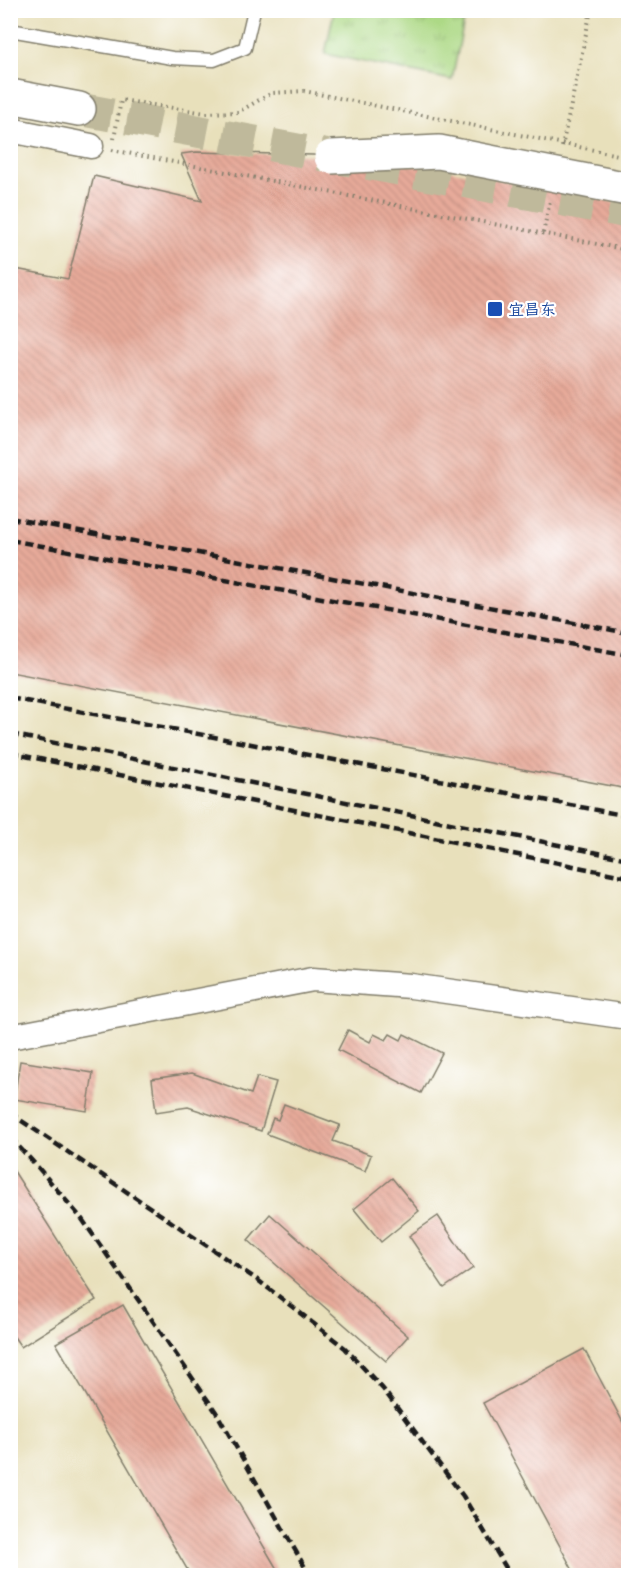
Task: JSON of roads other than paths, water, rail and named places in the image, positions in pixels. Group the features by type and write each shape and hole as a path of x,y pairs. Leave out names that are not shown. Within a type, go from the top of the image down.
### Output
{"street":[{"path":"10,96 79,109"},
{"path":"10,130 101,148"},
{"path":"331,157 439,152 628,189"},
{"path":"10,1037 313,979 411,986 628,1017"}],"lane":[{"path":"10,30 172,58 214,60 245,48 254,10"}],"tunnel":[{"path":"79,109 628,212"}],"railway":[{"path":"10,518 628,633"},
{"path":"10,540 628,655"},
{"path":"10,698 628,816"},
{"path":"10,734 628,859"},
{"path":"10,753 628,877"},
{"path":"10,1113 259,1281 345,1348 383,1389 463,1496 511,1576"},
{"path":"10,1137 82,1219 216,1412 310,1576"}],"place":[{"name":"宜昌东","path":"495,309"}]}
